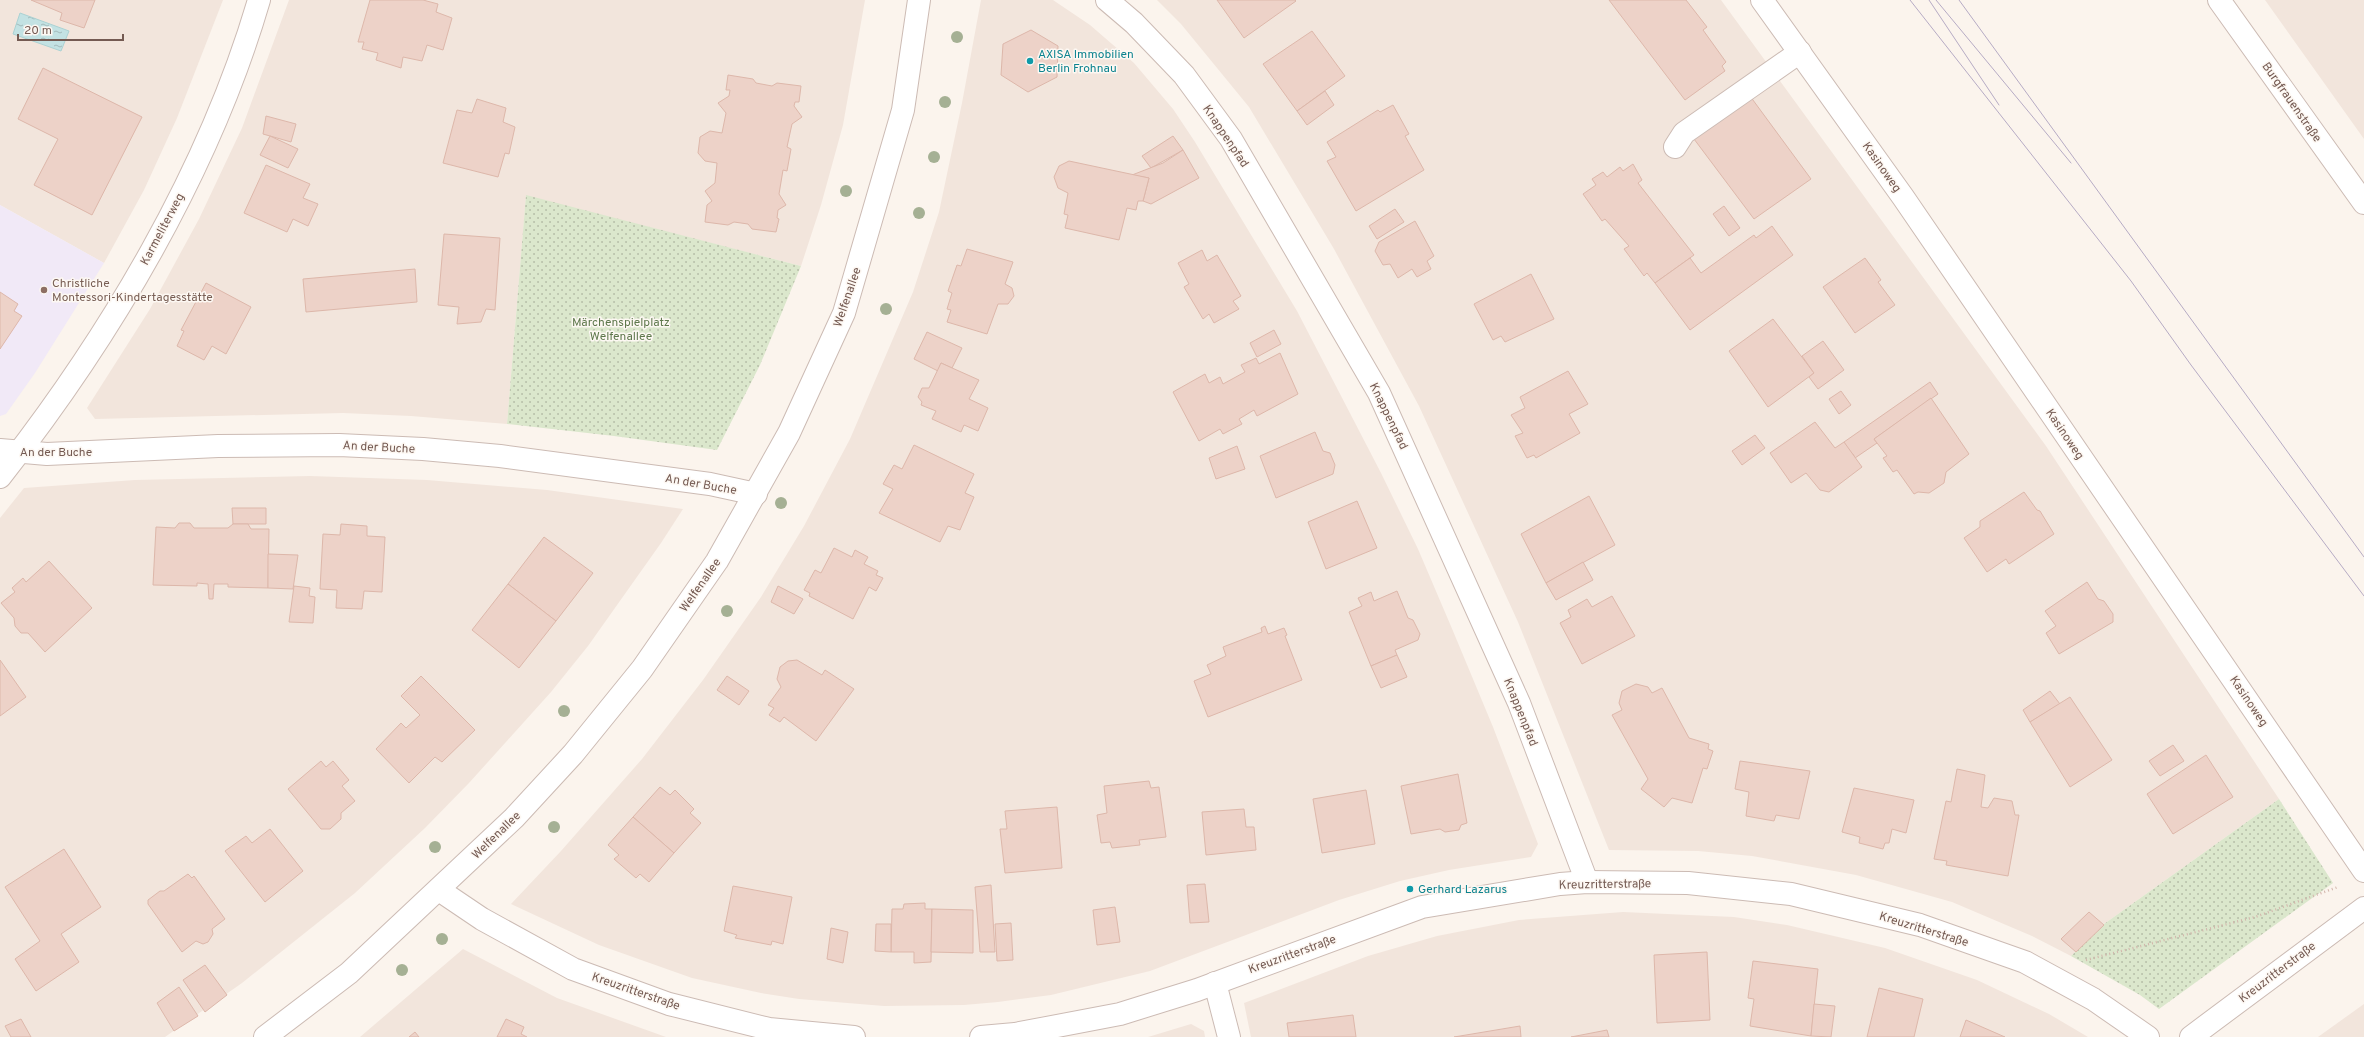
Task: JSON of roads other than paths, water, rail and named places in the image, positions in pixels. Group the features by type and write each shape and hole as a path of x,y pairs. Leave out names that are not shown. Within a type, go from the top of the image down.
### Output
{"street":[{"name":"Karmeliterweg","path":"0,477 9,452 38,429 107,328 157,239 209,136 248,36 259,0"},
{"name":"Welfenallee","path":"265,1037 349,973 439,890 519,813 573,754 642,669 717,561 789,433 844,313 903,110 919,0"},
{"name":"Knappenpfad","path":"1107,0 1134,22 1184,75 1231,139 1379,393 1519,703 1587,882"},
{"name":"Kasinoweg","path":"1762,0 1908,204 2364,871"},
{"name":"Burgfrauenstraße","path":"2219,0 2364,203"},
{"path":"1675,147 1684,133 1800,52"},
{"name":"An der Buche","path":"9,452 48,454 218,446 338,445 423,449 500,456 702,483 756,494"},
{"name":"Kreuzritterstraße","path":"981,1037 1015,1034 1120,1014 1215,983 1422,907 1560,884 1587,882 1688,882 1791,894 1920,925 2025,962 2092,999 2148,1037"},
{"name":"Kreuzritterstraße","path":"439,890 482,919 573,969 669,1004 769,1028 854,1037"},
{"name":"Kreuzritterstraße","path":"2191,1037 2364,908"},
{"path":"1215,983 1229,1037"}],"water":[{"path":"20,13 69,31 61,51 13,34"}],"tram line":[{"path":"1910,0 2131,281 2191,365 2364,596"},
{"path":"1929,0 1999,105"},
{"path":"1936,0 2071,163"},
{"path":"1959,0 2364,557"}],"place":[{"name":"AXISA Immobilien Berlin Frohnau","path":"1030,61"},
{"name":"Christliche Montessori-Kindertagesstätte","path":"44,290"},
{"name":"Gerhard Lazarus","path":"1410,889"}],"park label":[{"name":"Märchenspielplatz Welfenallee","path":"621,329"}]}
